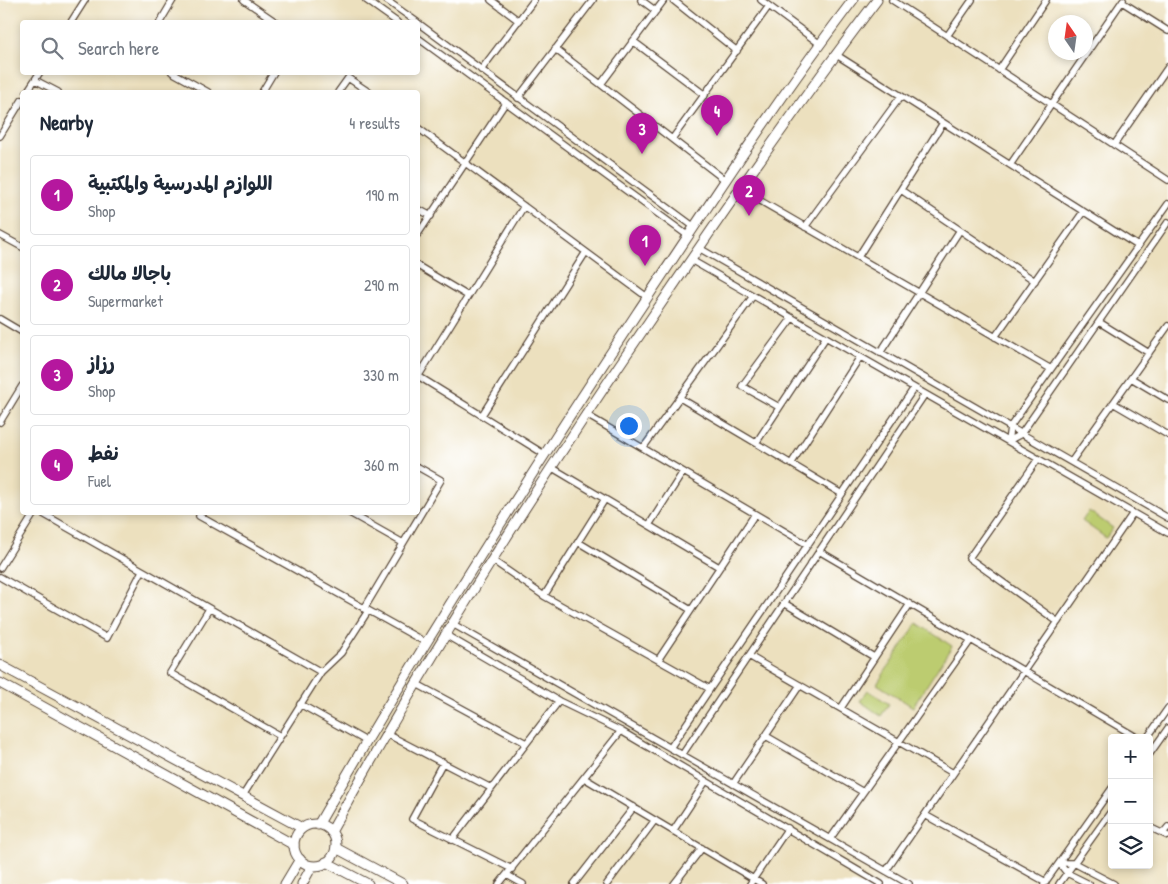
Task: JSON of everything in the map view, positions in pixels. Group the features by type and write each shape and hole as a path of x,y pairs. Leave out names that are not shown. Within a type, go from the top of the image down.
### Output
{"main road":[{"path":"318,825 425,642 544,454 693,226 852,0"},
{"path":"331,832 385,732 444,634 585,414 740,189 835,54 876,0"},
{"path":"0,665 302,828 318,825 331,832 336,848 333,854 326,862 312,866 300,860 294,845 0,683"},
{"path":"294,845 302,828"},
{"path":"336,848 403,884"},
{"path":"286,884 300,860"},
{"path":"326,862 368,884"},
{"path":"302,884 312,866"}],"street":[{"path":"72,20 85,0"},
{"path":"161,20 173,0"},
{"path":"244,0 273,20"},
{"path":"366,0 394,20"},
{"path":"386,0 413,20"},
{"path":"491,0 518,21"},
{"path":"481,70 534,0"},
{"path":"518,98 593,0"},
{"path":"641,0 656,11"},
{"path":"601,84 664,0"},
{"path":"673,0 737,51"},
{"path":"761,0 820,44"},
{"path":"892,0 1168,180"},
{"path":"947,36 972,0"},
{"path":"999,70 1046,0"},
{"path":"1010,165 1122,1 1168,31"},
{"path":"672,139 769,6"},
{"path":"420,25 693,226"},
{"path":"420,39 687,235"},
{"path":"633,41 704,95"},
{"path":"555,49 725,180"},
{"path":"835,54 1138,246"},
{"path":"1114,145 1168,67"},
{"path":"28,90 38,75"},
{"path":"177,75 204,90"},
{"path":"263,90 272,75"},
{"path":"339,90 348,78 366,90"},
{"path":"35,80 54,90"},
{"path":"806,227 901,96"},
{"path":"420,231 506,102"},
{"path":"0,136 20,103"},
{"path":"858,257 943,123"},
{"path":"420,130 647,298"},
{"path":"740,189 1051,369"},
{"path":"901,190 1034,281"},
{"path":"1008,441 1010,427 1168,204"},
{"path":"420,373 524,206"},
{"path":"420,210 431,216"},
{"path":"995,337 1083,212"},
{"path":"1008,441 1021,434 1168,222"},
{"path":"880,353 960,230"},
{"path":"0,235 20,244"},
{"path":"699,248 1168,518"},
{"path":"482,415 586,252"},
{"path":"691,260 1168,533"},
{"path":"420,267 468,296"},
{"path":"643,448 753,296"},
{"path":"780,407 742,386 792,318"},
{"path":"0,319 20,331"},
{"path":"1099,322 1149,353"},
{"path":"1071,462 1167,330"},
{"path":"756,443 826,337"},
{"path":"791,464 860,357"},
{"path":"420,377 544,454"},
{"path":"1131,378 1168,400"},
{"path":"670,748 914,388"},
{"path":"0,422 20,389"},
{"path":"682,755 925,394"},
{"path":"680,398 842,494"},
{"path":"1113,403 1168,435"},
{"path":"585,414 808,545"},
{"path":"1038,459 969,558 1058,622"},
{"path":"551,467 720,567"},
{"path":"420,468 441,480 420,515"},
{"path":"649,525 683,472"},
{"path":"544,596 605,499"},
{"path":"886,871 1133,513"},
{"path":"658,660 755,514"},
{"path":"0,568 33,515"},
{"path":"45,515 321,672"},
{"path":"200,515 425,642"},
{"path":"353,515 403,543"},
{"path":"242,797 321,672 341,653 420,515"},
{"path":"578,542 691,610"},
{"path":"819,551 1131,734"},
{"path":"492,560 544,596 710,689"},
{"path":"0,577 107,638 142,571"},
{"path":"784,603 874,657"},
{"path":"841,708 910,604"},
{"path":"209,609 170,673 280,736"},
{"path":"451,623 909,884"},
{"path":"755,624 765,631"},
{"path":"444,634 560,701 621,731 881,884"},
{"path":"830,839 971,640"},
{"path":"749,656 954,773"},
{"path":"415,683 526,744"},
{"path":"733,784 800,685"},
{"path":"452,840 560,701"},
{"path":"300,704 366,741"},
{"path":"1150,734 1168,708"},
{"path":"1153,749 1168,728"},
{"path":"499,884 621,731"},
{"path":"385,732 491,788"},
{"path":"766,736 863,792"},
{"path":"442,762 412,819 512,869"},
{"path":"584,778 702,848 752,881 762,884"},
{"path":"673,831 706,782"},
{"path":"925,814 1045,883 1108,794"},
{"path":"574,884 634,807"},
{"path":"1059,884 1108,816"},
{"path":"607,884 656,820"},
{"path":"1153,829 1166,834 1168,827"},
{"path":"752,881 788,828"},
{"path":"674,884 702,848"},
{"path":"1059,863 1074,863 1114,884"},
{"path":"1059,863 1067,873 1089,884"},
{"path":"506,875 523,884"}],"green space":[{"path":"1089,511 1113,528 1106,538 1082,521"},
{"path":"917,623 952,646 913,707 877,684"},
{"path":"868,690 889,704 881,716 860,701"}],"place":[{"name":"نفط","path":"717,136"},
{"name":"رزاز","path":"642,154"},
{"name":"باجالا مالك","path":"749,216"},
{"name":"اللوازم المدرسية والمكتبية","path":"645,266"}]}
